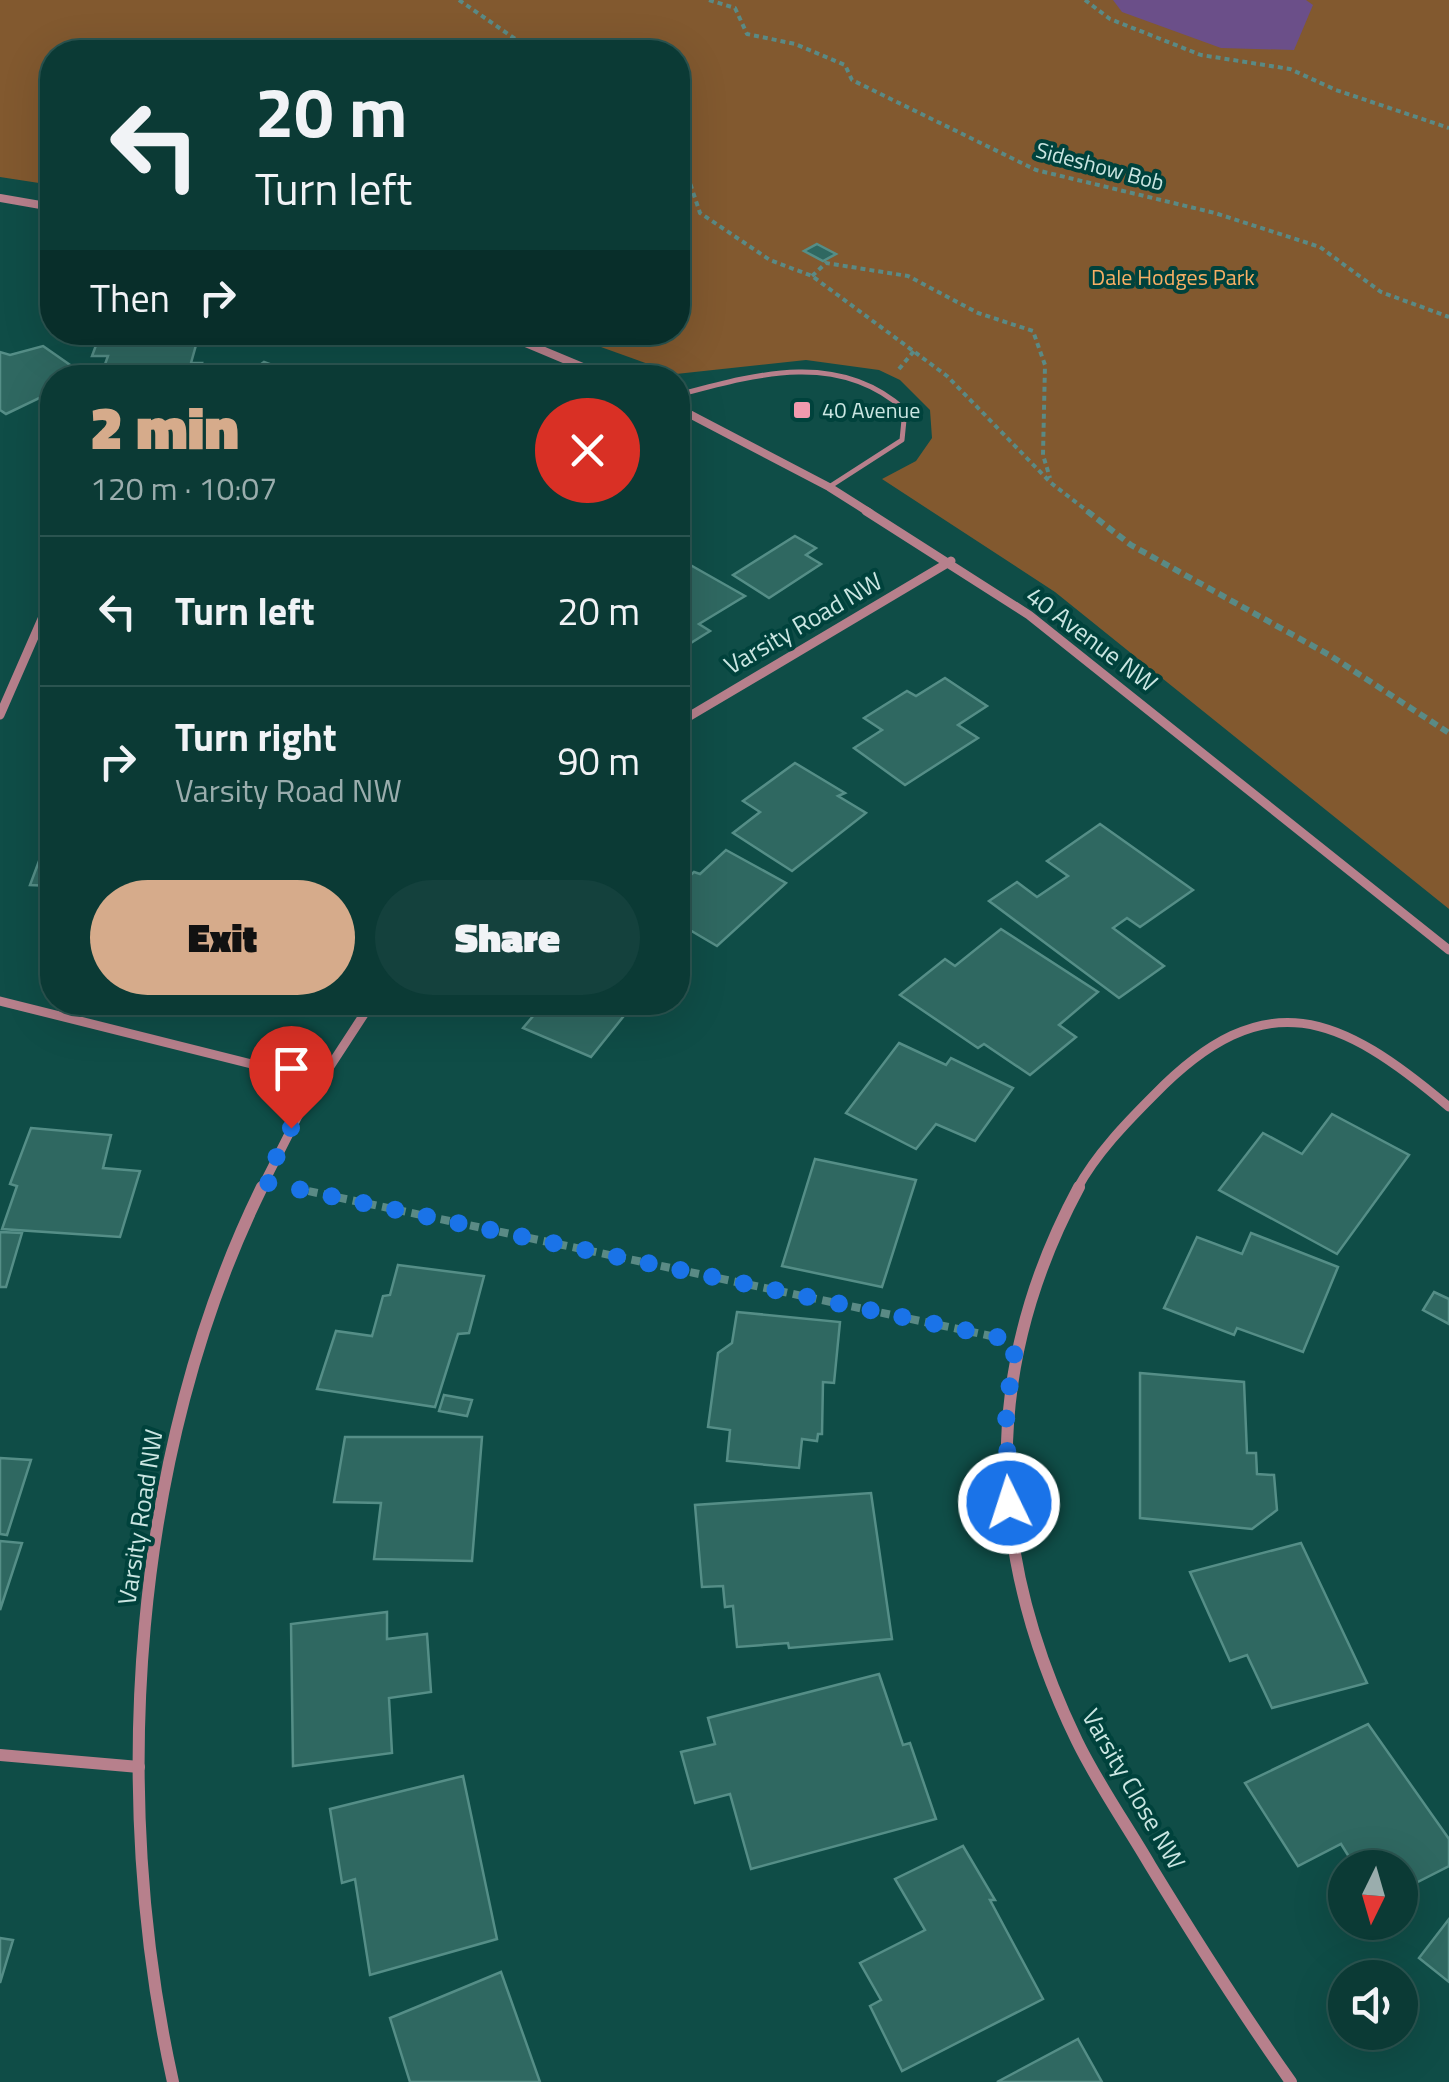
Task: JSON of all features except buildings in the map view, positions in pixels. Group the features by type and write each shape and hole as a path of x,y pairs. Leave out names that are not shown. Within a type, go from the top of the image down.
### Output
{"street":[{"path":"0,198 40,205"},
{"path":"530,345 578,365"},
{"name":"40 Avenue NW","path":"690,414 829,487 951,561 1088,659 1449,950"},
{"name":"Varsity Road NW","path":"690,717 951,561"},
{"path":"0,715 40,623"},
{"path":"0,1001 40,1011"},
{"path":"56,1015 319,1081"},
{"name":"Varsity Road NW","path":"173,2082 147,1900 139,1767 140,1694 162,1490 185,1391 217,1292 264,1182 319,1081 363,1015"},
{"name":"Varsity Close NW","path":"1291,2082 1220,1982 1068,1724 1037,1641 1017,1560 1005,1475 1006,1412 1016,1341 1025,1303 1046,1249 1096,1156 1157,1090 1195,1056 1232,1032 1251,1024 1285,1021 1339,1030 1390,1059 1449,1107"},
{"path":"0,1756 139,1767"}],"lane":[{"path":"690,393 803,373 843,375 882,388 906,410 902,440 829,487"}],"path":[{"path":"459,0 517,40"},
{"name":"Sideshow Bob","path":"709,0 735,8 746,34 795,44 845,65 852,80 1036,170 1214,213 1320,248 1381,292 1435,315 1449,316"},
{"path":"1084,0 1110,20 1202,55 1290,69 1336,90 1449,128"},
{"path":"690,183 700,213 770,260 812,276 947,376 1052,483 1131,545 1331,656 1449,733"},
{"path":"812,276 826,264 908,276 978,313 1033,331 1045,365 1043,455 1052,483"},
{"path":"264,1182 1016,1341"}],"green space":[{"name":"Dale Hodges Park","path":"0,0 1449,0 1449,909 1055,592 882,479 916,461 932,438 930,410 900,380 879,370 806,360 690,372 690,365 651,365 595,345 690,345 690,40 40,40 40,183 0,177"}],"shaded area":[{"path":"1113,0 1306,0 1313,5 1294,50 1221,48 1122,12"}],"place":[{"name":"40 Avenue","path":"802,410"}],"route":[{"path":"291,1128 264,1182 1016,1341 1006,1412 1005,1475 1009,1503"}]}
